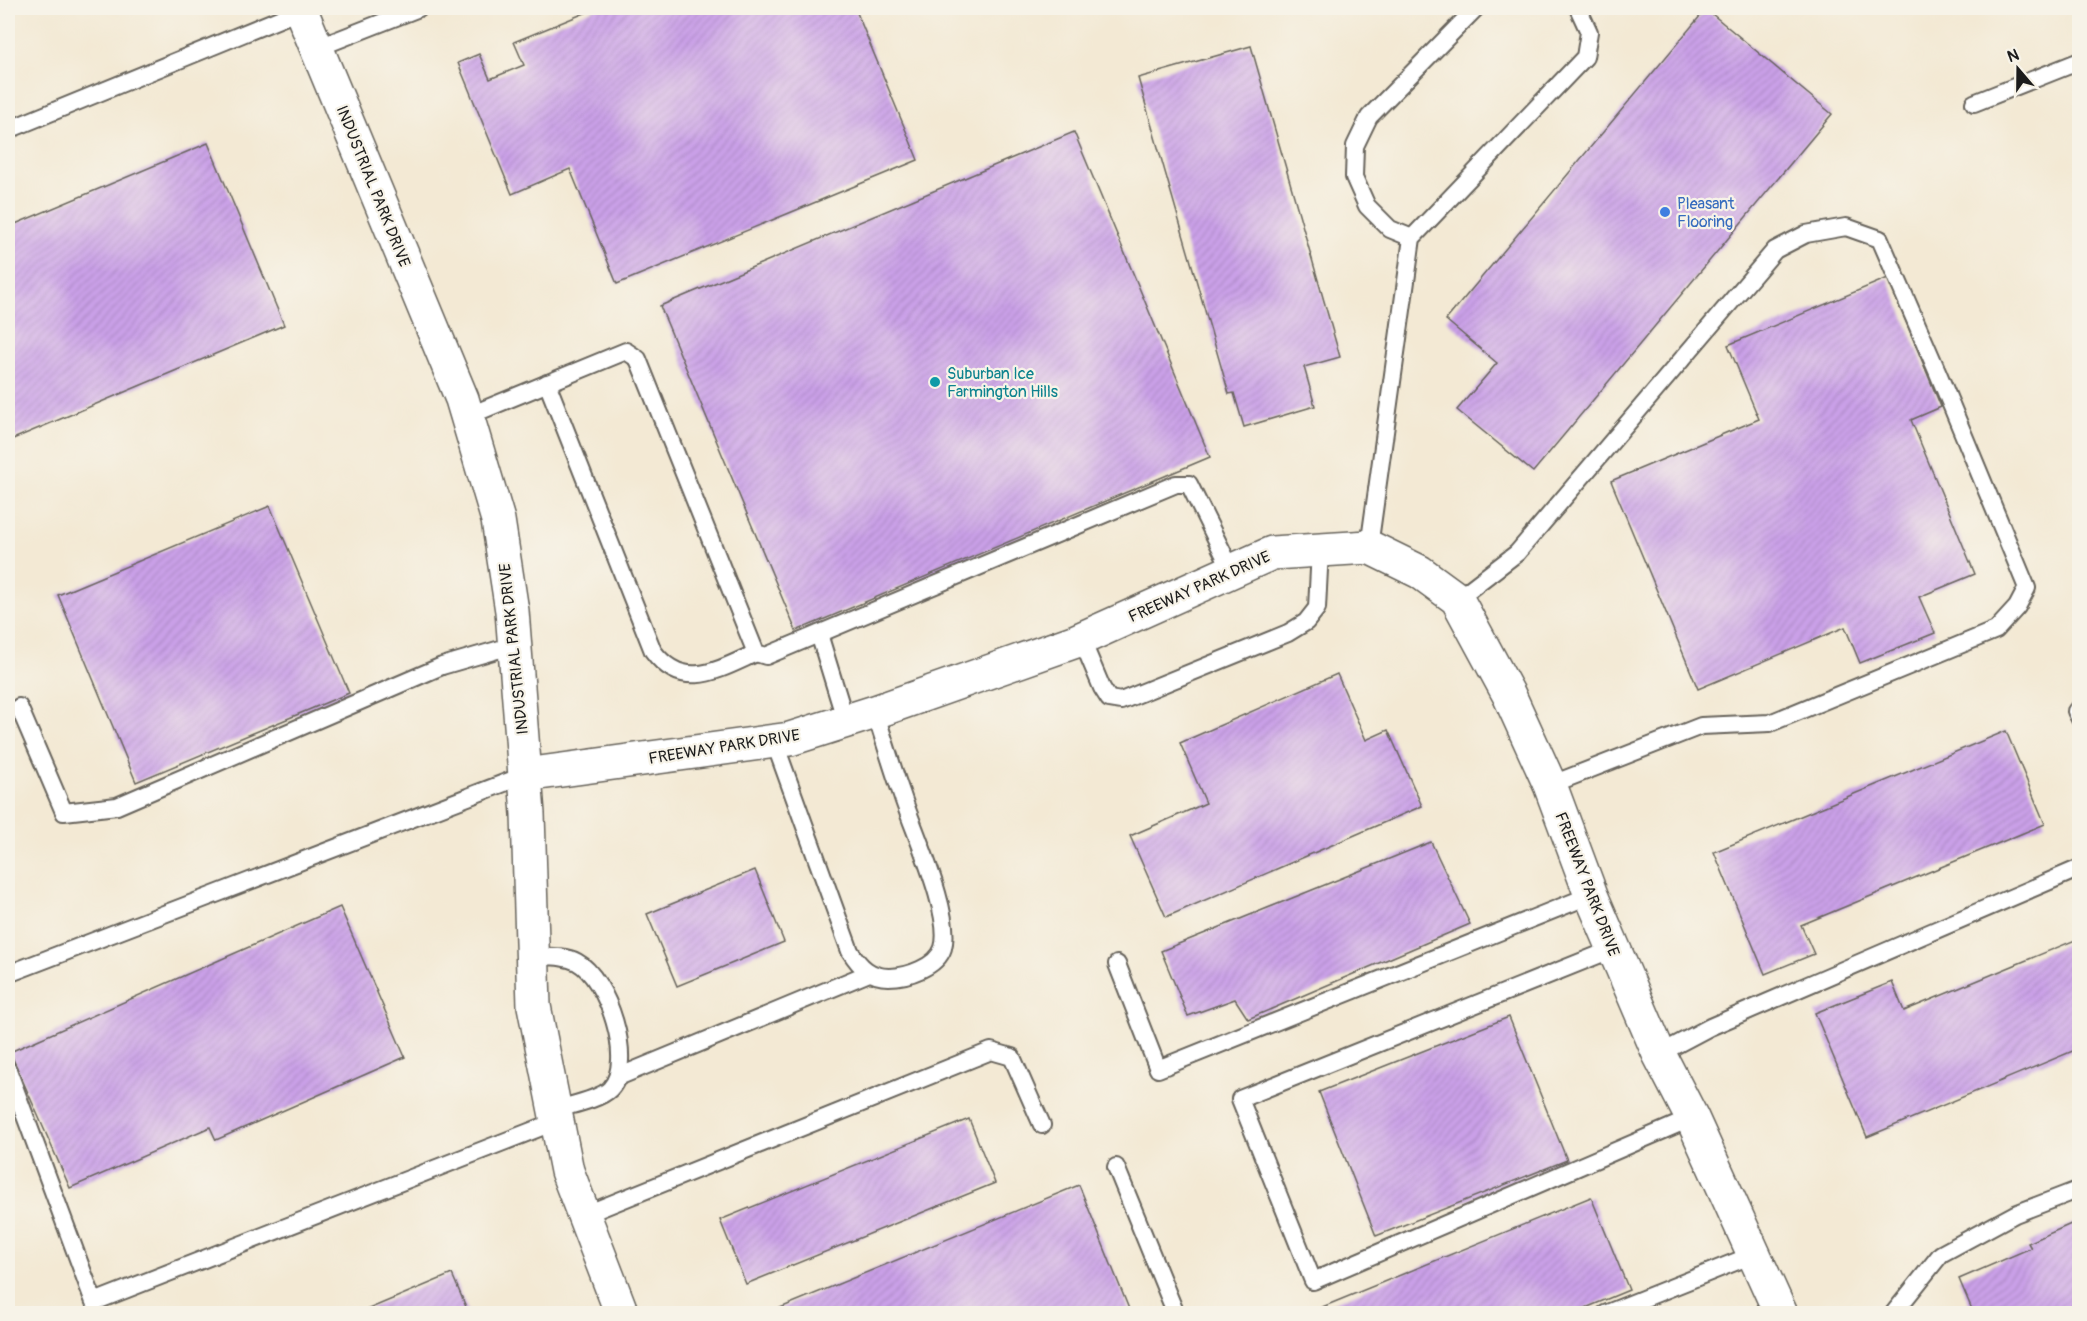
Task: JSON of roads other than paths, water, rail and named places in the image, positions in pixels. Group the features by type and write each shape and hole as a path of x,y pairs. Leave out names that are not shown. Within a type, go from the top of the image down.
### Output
{"street":[{"name":"INDUSTRIAL PARK DRIVE","path":"301,9 462,399 498,520 512,611 525,775 534,1006 567,1171 618,1312"},
{"name":"FREEWAY PARK DRIVE","path":"525,775 790,739 861,717 1081,638 1272,553 1369,547 1420,572 1457,599 1509,694 1550,785 1591,895 1659,1054 1692,1118 1781,1314"}],"lane":[{"path":"317,48 418,8"},
{"path":"1412,237 1390,229 1367,206 1354,177 1355,146 1369,117 1476,8"},
{"path":"1369,547 1412,237 1585,57 1589,32 1578,8"},
{"path":"8,130 301,9"},
{"path":"1974,103 2079,61"},
{"path":"1457,599 1517,554 1776,250 1806,234 1846,227 1880,239 2027,588 2017,608 1996,630 1770,723 1701,726 1550,785"},
{"path":"468,416 626,351 638,359 756,653"},
{"path":"548,383 653,651 663,664 684,675 715,671 756,653 766,656 1176,484 1189,484 1232,571"},
{"path":"1081,638 1102,688 1109,699 1121,701 1288,633 1306,622 1317,608 1320,550"},
{"path":"774,741 850,951 859,967 881,977 911,974 938,958 944,940 942,916 934,882 902,796 819,634"},
{"path":"19,707 64,812 117,806 442,666 514,645"},
{"path":"8,974 525,775"},
{"path":"1659,1054 1710,1027 2079,868"},
{"path":"1117,964 1158,1069 1591,895"},
{"path":"1613,949 1240,1099 1313,1281 1692,1118"},
{"path":"8,1070 94,1302 556,1116 609,1089 618,1077 621,1052 604,994 593,976 579,963 565,957 532,956"},
{"path":"618,1077 869,973"},
{"path":"584,1215 991,1051 1011,1057 1042,1125"},
{"path":"1116,1167 1176,1314"},
{"path":"1893,1314 1941,1254 2015,1214 2079,1189"},
{"path":"1605,1314 1755,1254"}],"place":[{"name":"Pleasant Flooring","path":"1665,212"},
{"name":"Suburban Ice Farmington Hills","path":"935,382"}]}
